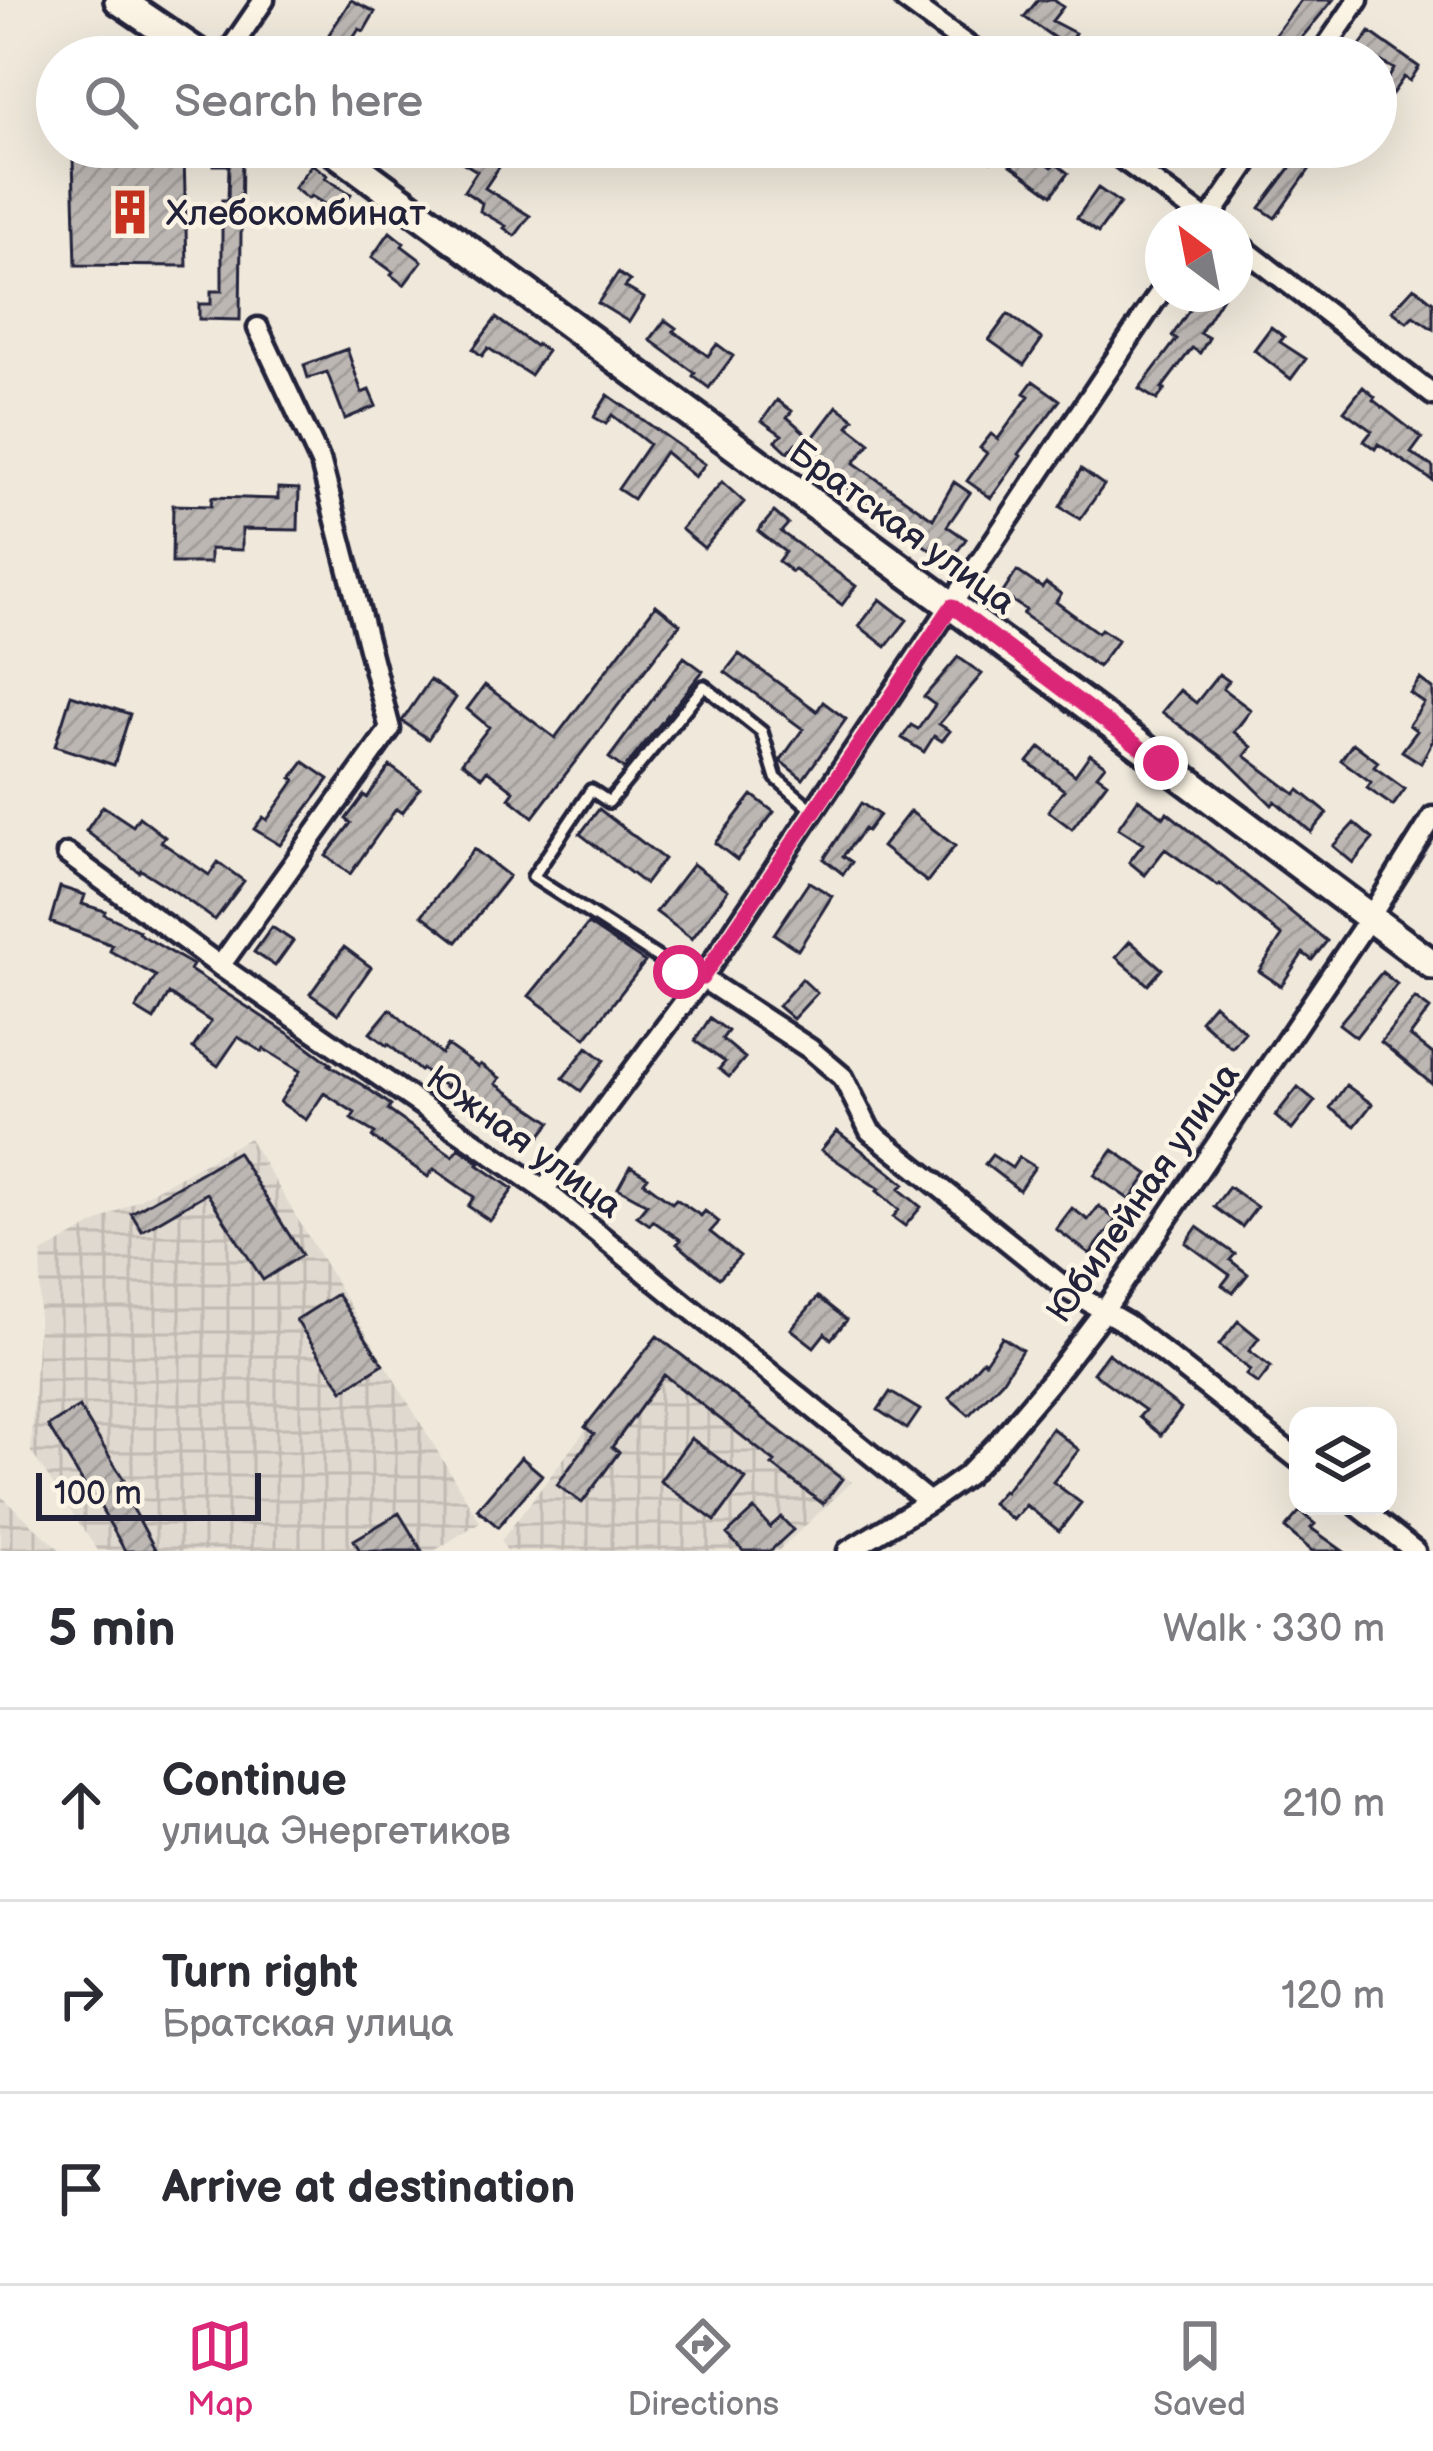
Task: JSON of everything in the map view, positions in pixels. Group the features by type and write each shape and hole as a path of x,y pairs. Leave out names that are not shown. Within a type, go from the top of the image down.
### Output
{"main road":[{"path":"119,0 171,36"},
{"name":"Братская улица","path":"358,168 1433,965"}],"street":[{"path":"239,36 264,0"},
{"path":"904,0 954,36"},
{"path":"1333,36 1358,0"},
{"path":"1135,168 1184,204"},
{"path":"1220,204 1244,168"},
{"path":"1253,256 1433,394"},
{"path":"544,1190 702,978 1147,312"},
{"path":"220,966 390,729 321,463 258,328"},
{"name":"Юбилейная улица","path":"848,1551 966,1476 1105,1311 1433,817"},
{"name":"Южная улица","path":"67,854 544,1190 929,1502"},
{"path":"702,978 810,1048 843,1077 870,1130 1068,1290 1126,1324 1289,1452"},
{"path":"1369,1515 1415,1551"}],"lane":[{"path":"702,978 680,972 533,877 579,807 591,790 609,802 704,686 762,732 776,778 814,811"}],"shaded area":[{"path":"249,1138 480,1522 434,1551 98,1551 31,1452 42,1253"},
{"path":"657,1336 852,1482 778,1551 507,1551 501,1541"},
{"path":"0,1495 57,1547 61,1551 0,1551"}],"building":[{"path":"351,0 375,12 364,31 359,29 355,36 328,36"},
{"path":"1038,0 1054,0 1063,7 1052,21 1075,33 1052,36 1024,17"},
{"path":"1301,0 1333,0 1303,36 1274,36"},
{"path":"1397,51 1419,67 1410,81 1404,77 1397,87"},
{"name":"Хлебокомбинат","path":"73,168 184,168 187,266 76,265"},
{"path":"229,168 242,168 240,320 199,319 199,304 211,304 211,291 222,291 222,200 228,200"},
{"path":"309,168 317,168 351,194 339,213 294,188"},
{"path":"472,168 499,168 485,188 530,216 515,236 480,211 482,203 464,191 477,171"},
{"path":"1015,168 1062,168 1068,173 1052,195"},
{"path":"1290,168 1310,168 1275,218 1260,208"},
{"path":"1098,188 1120,203 1098,233 1077,218"},
{"path":"390,232 422,261 404,285 372,257"},
{"path":"618,273 630,281 625,287 644,298 629,322 598,303"},
{"path":"1414,287 1433,302 1433,329 1413,316 1407,322 1392,311"},
{"path":"1188,312 1213,312 1200,333 1209,338 1200,353 1192,348 1157,400 1139,389 1177,339 1172,336"},
{"path":"1008,314 1042,339 1024,365 989,340"},
{"path":"496,318 547,351 530,375 488,348 482,356 473,349"},
{"path":"665,320 708,356 717,344 733,356 709,388 650,340"},
{"path":"1271,327 1284,337 1280,342 1306,359 1291,379 1254,350"},
{"path":"347,349 362,393 369,390 376,406 345,419 327,372 308,378 304,365"},
{"path":"1033,381 1060,400 991,498 967,481 987,453 980,448 991,434 998,439 1029,396 1024,393"},
{"path":"1363,387 1422,438 1411,453 1433,467 1433,481 1378,444 1375,449 1364,441 1372,431 1344,411"},
{"path":"608,395 705,464 695,477 665,452 633,499 618,489 649,444 612,415 606,424 594,417"},
{"path":"777,400 792,411 787,417 812,439 837,406 854,419 848,426 870,443 854,463 933,519 954,482 970,493 947,526 966,539 949,563 918,541 921,537 838,484 823,472 827,466 796,443 788,452 776,441 782,435 762,421"},
{"path":"1081,469 1104,485 1080,519 1060,507"},
{"path":"722,482 744,502 704,548 681,529"},
{"path":"278,488 299,489 298,530 242,529 242,550 210,549 210,563 172,563 173,505 211,506 212,497 278,499"},
{"path":"774,512 788,524 781,532 856,586 842,605 778,561 785,552 758,531"},
{"path":"1017,571 1042,588 1046,583 1061,594 1056,602 1098,633 1101,629 1118,640 1098,667 1002,594"},
{"path":"880,599 907,620 886,647 859,626"},
{"path":"656,605 680,624 533,817 509,798 514,791 487,770 482,777 462,762 489,727 467,709 485,685 555,738"},
{"path":"739,654 817,711 823,702 846,719 803,779 780,761 803,729 725,672"},
{"path":"684,657 703,671 624,769 609,758"},
{"path":"958,657 982,674 939,724 950,731 942,741 934,736 924,752 902,738 911,725 918,729 935,705 924,697"},
{"path":"1219,674 1229,681 1223,689 1251,710 1234,732 1252,747 1245,756 1327,813 1311,832 1162,712 1180,690 1196,703"},
{"path":"1420,679 1433,689 1433,740 1421,763 1402,751 1417,731 1409,725 1424,703 1410,693"},
{"path":"430,680 456,698 428,739 402,721"},
{"path":"71,695 130,714 114,765 55,746"},
{"path":"1353,743 1378,762 1374,767 1405,789 1393,806 1367,788 1371,782 1341,760"},
{"path":"1040,747 1075,775 1090,754 1105,765 1097,775 1107,782 1072,829 1048,811 1064,790 1028,762"},
{"path":"304,762 329,779 280,845 254,829 263,817 267,820"},
{"path":"390,766 420,788 402,813 396,809 350,874 326,856 351,823 346,819"},
{"path":"752,795 774,812 737,860 715,843"},
{"path":"1138,799 1164,817 1167,812 1327,941 1312,960 1303,953 1281,986 1259,971 1282,936 1220,884 1165,849 1145,875 1129,862 1143,844 1118,828"},
{"path":"861,803 879,815 843,856 852,862 843,874 824,859"},
{"path":"103,806 133,826 139,817 165,837 161,842 209,875 218,862 244,881 215,920 139,872 86,831"},
{"path":"599,809 664,859 645,884 580,834"},
{"path":"910,811 955,846 927,882 882,847"},
{"path":"1354,823 1373,839 1353,863 1333,846"},
{"path":"474,849 509,876 457,942 422,915"},
{"path":"693,864 728,890 692,939 656,912"},
{"path":"809,882 832,896 798,950 774,934"},
{"path":"60,887 85,895 82,904 105,911 193,965 190,970 391,1105 388,1110 453,1156 459,1148 480,1163 513,1189 490,1221 468,1206 474,1197 434,1169 428,1177 372,1137 375,1133 351,1119 355,1113 324,1093 306,1120 280,1102 300,1071 264,1049 238,1037 218,1066 193,1048 211,1022 169,994 154,1020 136,1009 156,976 110,951 112,945 50,922"},
{"path":"588,924 645,962 586,1038 529,996"},
{"path":"272,927 293,941 275,966 254,952"},
{"path":"1130,941 1162,969 1148,985 1116,957"},
{"path":"344,947 371,967 338,1014 310,994"},
{"path":"1382,972 1397,984 1356,1037 1339,1024"},
{"path":"802,979 817,993 793,1019 778,1006"},
{"path":"1415,998 1430,1009 1410,1036 1433,1054 1433,1085 1381,1042"},
{"path":"1214,1004 1245,1032 1232,1048 1200,1020"},
{"path":"390,1009 441,1054 447,1045 480,1064 500,1078 496,1084 551,1122 534,1144 370,1033"},
{"path":"710,1018 728,1031 722,1039 745,1058 729,1077 719,1069 725,1062 695,1041"},
{"path":"587,1047 604,1060 581,1091 563,1078"},
{"path":"1346,1085 1372,1104 1355,1126 1330,1108"},
{"path":"1298,1087 1315,1101 1292,1130 1275,1116"},
{"path":"837,1131 904,1184 899,1189 921,1207 905,1226 893,1217 899,1210 879,1189 821,1150"},
{"path":"1113,1150 1148,1174 1130,1200 1094,1175"},
{"path":"237,1152 302,1255 263,1280 207,1193 142,1231 131,1213"},
{"path":"992,1155 1012,1168 1019,1157 1035,1167 1019,1190 985,1164"},
{"path":"630,1166 648,1177 644,1182 672,1203 676,1199 719,1222 710,1232 740,1256 719,1278 677,1244 681,1240 637,1216 647,1204 618,1188"},
{"path":"1229,1187 1257,1207 1242,1227 1214,1207"},
{"path":"1099,1206 1116,1220 1090,1254 1056,1229 1072,1208 1088,1220"},
{"path":"1197,1227 1235,1254 1230,1260 1248,1274 1233,1293 1222,1285 1230,1275 1186,1243"},
{"path":"337,1294 383,1364 343,1390 296,1320"},
{"path":"818,1297 847,1320 831,1339 825,1333 814,1347 791,1329"},
{"path":"1238,1321 1259,1338 1249,1351 1271,1367 1258,1384 1246,1375 1250,1370 1219,1345"},
{"path":"657,1336 842,1479 823,1504 664,1375 612,1447 619,1452 582,1503 557,1485 594,1434 585,1427"},
{"path":"1002,1337 1022,1350 1002,1381 969,1415 949,1398"},
{"path":"1108,1353 1181,1409 1161,1435 1139,1417 1145,1410 1093,1373"},
{"path":"890,1392 920,1410 907,1429 878,1410"},
{"path":"79,1407 124,1480 119,1483 156,1551 125,1551 48,1426"},
{"path":"1052,1428 1079,1450 1053,1482 1081,1503 1059,1531 1026,1505 1013,1520 992,1503"},
{"path":"691,1438 746,1479 715,1521 660,1481"},
{"path":"521,1457 542,1475 498,1527 477,1509"},
{"path":"754,1509 770,1527 781,1517 793,1530 770,1551 743,1551 727,1534"},
{"path":"399,1513 422,1551 360,1551 354,1540"},
{"path":"1296,1515 1305,1515 1315,1524 1311,1528 1343,1551 1312,1551 1285,1528"}],"place":[{"name":"Хлебокомбинат","path":"130,212"}],"route":[{"path":"680,972 702,978 952,606 1161,763"}]}
